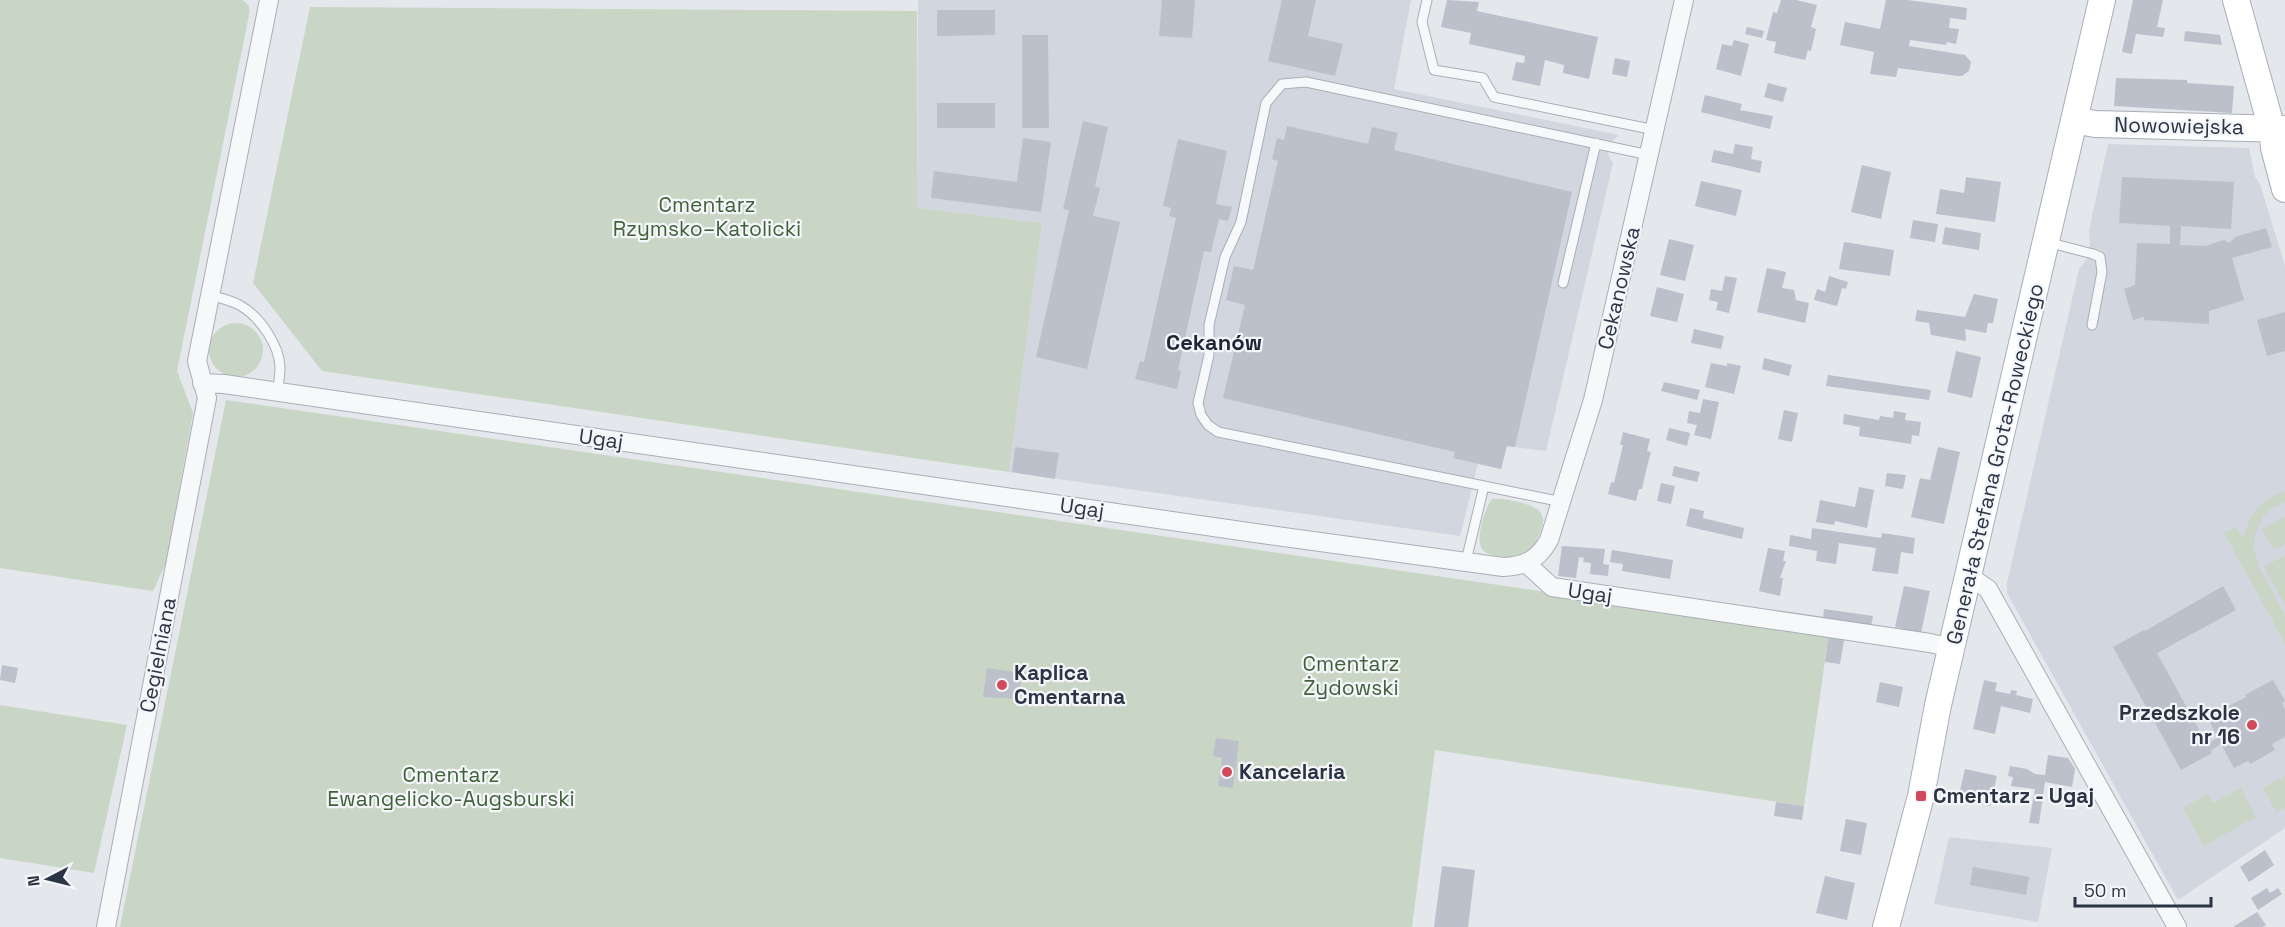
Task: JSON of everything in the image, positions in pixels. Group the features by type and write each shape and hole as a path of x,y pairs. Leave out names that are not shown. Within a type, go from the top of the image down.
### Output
{"street":[{"name":"Cegielniana","path":"106,927 207,398 197,361 269,0"},
{"name":"Cekanowska","path":"1527,564 1544,549 1562,502 1593,400 1684,0"},
{"name":"Generała Stefana Grota-Roweckiego","path":"1886,927 1921,796 1938,705 2102,0"},
{"path":"2236,0 2278,129 2274,148 2285,189"},
{"name":"Nowowiejska","path":"2074,120 2095,124 2278,129"},
{"name":"Ugaj","path":"202,383 224,384 1503,567 1527,564 1552,587 1952,648"},
{"path":"1969,576 1988,590 2177,927"}],"lane":[{"path":"1427,0 1422,22 1434,70 1483,78 1494,97 1655,130"},
{"path":"1562,502 1218,432 1201,415 1198,395 1209,355 1209,325 1225,256 1241,222 1266,103 1282,84 1306,82 1649,155"},
{"path":"1563,283 1596,143"},
{"path":"2047,242 2100,257 2102,272 2092,325"},
{"path":"209,295 242,306 254,315 277,351 280,367 278,392"},
{"path":"1466,561 1484,486"}],"shaded area":[{"path":"918,0 1411,0 1394,89 1619,135 1612,141 1608,154 1613,163 1546,451 1507,446 1501,469 1478,464 1460,536 1009,472 1042,223 917,208"},
{"path":"2108,144 2249,148 2255,177 2260,184 2285,266 2285,828 2178,900 2007,593 2007,583 2079,269 2087,259 2090,245 2089,230"},
{"path":"1949,837 2052,848 2038,922 1934,904"}],"green space":[{"path":"0,0 243,0 249,6 177,371 193,413 166,563 153,591 0,568"},
{"name":"Cmentarz Rzymsko–Katolicki","path":"310,7 917,11 917,208 1042,223 1009,472 322,371 253,283"},
{"path":"236,323 246,325 255,331 261,340 263,350 261,360 255,369 246,375 236,377 226,375 217,369 211,360 209,350 211,340 217,331 226,325"},
{"path":"226,400 1829,633 1804,806 1435,750 1412,927 120,927"},
{"path":"2285,491 2285,502 2271,509 2263,517 2255,533 2254,551 2259,567 2285,615 2285,643 2224,533 2236,527 2243,539 2257,509 2269,499"},
{"path":"1492,499 1524,504 1542,514 1542,528 1529,551 1518,556 1505,557 1491,555 1482,549 1481,526"},
{"path":"2285,516 2285,544 2274,550 2262,529"},
{"path":"2285,555 2285,605 2264,567"},
{"path":"0,705 127,725 94,873 0,858"},
{"path":"2285,776 2285,808 2276,812 2263,788"},
{"path":"2241,788 2256,817 2204,846 2183,808 2207,794 2213,803"}],"building":[{"path":"1162,0 1195,0 1192,38 1159,36"},
{"path":"1282,0 1316,0 1308,36 1343,44 1335,76 1268,61"},
{"path":"1447,0 1479,2 1477,11 1598,37 1589,79 1563,73 1564,65 1545,60 1540,86 1512,80 1516,62 1524,63 1525,56 1469,44 1471,33 1441,27"},
{"path":"1781,0 1796,0 1817,5 1811,27 1816,29 1811,51 1808,50 1805,60 1774,53 1776,42 1766,40 1773,12 1777,13"},
{"path":"1886,0 1908,0 1967,8 1966,20 1950,18 1949,28 1959,29 1956,44 1947,42 1946,45 1910,40 1909,46 1965,55 1971,62 1969,71 1958,76 1898,68 1896,77 1870,74 1874,52 1840,45 1845,22 1880,29"},
{"path":"2133,0 2163,0 2157,27 2165,28 2163,37 2136,34 2132,54 2122,52"},
{"path":"937,10 995,10 995,35 937,36"},
{"path":"1747,27 1764,31 1762,38 1745,34"},
{"path":"2185,31 2220,35 2222,45 2184,41"},
{"path":"1022,35 1048,35 1049,128 1022,128"},
{"path":"1734,40 1749,44 1741,76 1716,69 1722,44 1732,46"},
{"path":"1615,58 1630,61 1627,77 1612,74"},
{"path":"2116,78 2187,80 2187,83 2234,86 2232,113 2114,106"},
{"path":"1768,83 1787,88 1783,102 1764,97"},
{"path":"1705,95 1742,104 1740,110 1773,116 1770,129 1701,112"},
{"path":"937,103 995,103 995,128 937,128"},
{"path":"1083,121 1108,127 1095,186 1100,188 1093,216 1120,222 1087,369 1036,357 1069,210 1063,209"},
{"path":"1287,126 1368,144 1372,127 1398,133 1394,150 1572,192 1515,447 1507,446 1501,469 1453,458 1455,452 1223,398 1245,305 1226,300 1234,266 1253,270 1278,161 1272,159 1277,138 1284,140"},
{"path":"1023,138 1051,142 1041,212 931,198 934,171 1017,182"},
{"path":"1178,139 1227,151 1216,204 1232,207 1228,221 1219,219 1211,252 1204,251 1178,370 1181,371 1177,389 1135,379 1140,361 1144,362 1176,218 1169,216 1171,208 1163,206"},
{"path":"1735,144 1753,147 1751,159 1762,161 1760,173 1711,162 1714,150 1733,154"},
{"path":"1862,165 1891,172 1881,219 1851,212"},
{"path":"1966,177 2001,182 1995,222 1936,214 1940,189 1964,193"},
{"path":"2122,177 2234,182 2231,229 2181,226 2180,245 2205,246 2224,240 2229,243 2235,237 2266,228 2272,247 2232,258 2244,300 2209,311 2209,324 2144,320 2144,317 2133,320 2124,289 2135,285 2137,243 2170,244 2170,226 2119,223"},
{"path":"1701,181 1742,190 1736,216 1695,206"},
{"path":"1913,220 1938,224 1935,242 1910,238"},
{"path":"1945,227 1981,233 1979,250 1942,244"},
{"path":"1669,239 1694,245 1685,281 1660,275"},
{"path":"1844,242 1894,250 1890,276 1839,269"},
{"path":"1767,268 1786,272 1782,288 1794,290 1796,300 1809,303 1805,323 1757,312"},
{"path":"1725,276 1737,278 1729,313 1716,310 1718,302 1709,300 1711,289 1722,291"},
{"path":"1829,276 1848,282 1846,289 1842,288 1837,306 1814,300 1817,289 1825,292"},
{"path":"1657,287 1684,294 1677,322 1650,316"},
{"path":"1974,294 1998,299 1993,323 1988,323 1986,333 1965,329 1966,341 1931,335 1929,323 1915,321 1917,310 1965,317"},
{"path":"2285,312 2285,351 2267,356 2257,320"},
{"path":"1694,329 1724,336 1721,349 1691,343"},
{"path":"1956,351 1981,357 1972,398 1947,392"},
{"path":"1764,358 1792,365 1789,376 1762,369"},
{"path":"1711,363 1741,366 1734,394 1705,387"},
{"path":"1828,375 1931,390 1929,400 1826,386"},
{"path":"1664,382 1700,390 1697,400 1661,391"},
{"path":"1703,399 1719,402 1711,439 1694,435 1697,425 1687,423 1689,411 1700,413"},
{"path":"1784,410 1798,413 1792,442 1778,439"},
{"path":"1894,411 1906,413 1905,420 1921,422 1919,436 1912,435 1911,444 1859,436 1860,427 1843,424 1844,414 1879,420 1880,416 1893,418"},
{"path":"1669,428 1690,433 1687,446 1666,440"},
{"path":"1623,432 1650,439 1647,451 1651,452 1642,489 1639,489 1636,501 1608,494 1611,482 1614,483 1623,445 1620,445"},
{"path":"1015,447 1059,453 1055,479 1012,472"},
{"path":"1938,447 1960,452 1944,524 1911,517 1920,478 1930,480"},
{"path":"1674,466 1700,472 1697,482 1672,476"},
{"path":"1887,473 1906,475 1903,489 1885,486"},
{"path":"1661,483 1675,486 1671,504 1657,501"},
{"path":"1859,487 1874,490 1867,528 1835,521 1834,525 1816,522 1820,500 1855,507"},
{"path":"1690,508 1704,511 1703,518 1744,528 1742,539 1686,526"},
{"path":"1812,528 1881,538 1882,533 1915,538 1913,554 1901,552 1898,574 1872,571 1876,548 1839,543 1836,564 1816,561 1817,551 1789,546 1790,535 1811,539"},
{"path":"1562,546 1605,549 1603,564 1609,565 1608,576 1590,574 1591,563 1583,562 1584,558 1579,557 1576,578 1558,576"},
{"path":"1768,548 1785,551 1783,561 1786,561 1780,578 1783,578 1780,596 1759,591"},
{"path":"1612,550 1673,560 1670,579 1622,571 1623,564 1610,562"},
{"path":"1904,586 1930,591 1921,633 1895,627"},
{"path":"2223,586 2236,610 2157,653 2207,744 2218,738 2207,717 2273,680 2285,701 2282,703 2285,709 2285,737 2272,744 2275,750 2250,764 2248,761 2234,768 2221,744 2211,750 2212,753 2181,770 2113,647"},
{"path":"1824,609 1873,616 1871,626 1823,619"},
{"path":"1829,633 1845,635 1840,664 1825,662"},
{"path":"2,665 18,668 15,683 0,680"},
{"name":"Kaplica Cmentarna","path":"987,668 1022,673 1018,699 983,697"},
{"path":"1984,680 1997,683 1995,691 2010,694 2011,690 2017,691 2016,695 2033,699 2030,713 2001,706 1995,734 1973,729"},
{"path":"1880,682 1903,687 1899,707 1876,702"},
{"name":"Kancelaria","path":"1216,738 1239,741 1233,788 1218,786 1222,758 1213,756"},
{"path":"2048,755 2068,758 2075,769 2072,787 2045,782 2039,824 2029,823 2035,789 2011,786 2013,777 2008,776 2010,766 2045,775"},
{"path":"1965,769 1997,776 1990,806 1958,799"},
{"path":"1776,802 1804,806 1802,820 1774,816"},
{"path":"1846,819 1867,823 1861,855 1840,851"},
{"path":"2265,850 2274,865 2249,882 2240,867"},
{"path":"1442,866 1475,870 1468,927 1434,927"},
{"path":"1973,867 2029,877 2026,895 1970,885"},
{"path":"1825,876 1855,883 1847,920 1816,913"},
{"path":"2267,888 2270,893 2278,888 2282,894 2258,910 2251,898"},
{"path":"2257,912 2266,925 2233,927"}],"place":[{"name":"Kaplica Cmentarna","path":"1002,685"},
{"name":"Przedszkole nr 16","path":"2252,725"},
{"name":"Kancelaria","path":"1227,772"},
{"name":"Cmentarz - Ugaj","path":"1921,796"}],"district":[{"name":"Cekanów","path":"1214,342"}],"park label":[{"name":"Cmentarz Żydowski","path":"1351,676"},
{"name":"Cmentarz Ewangelicko-Augsburski","path":"451,787"}]}
